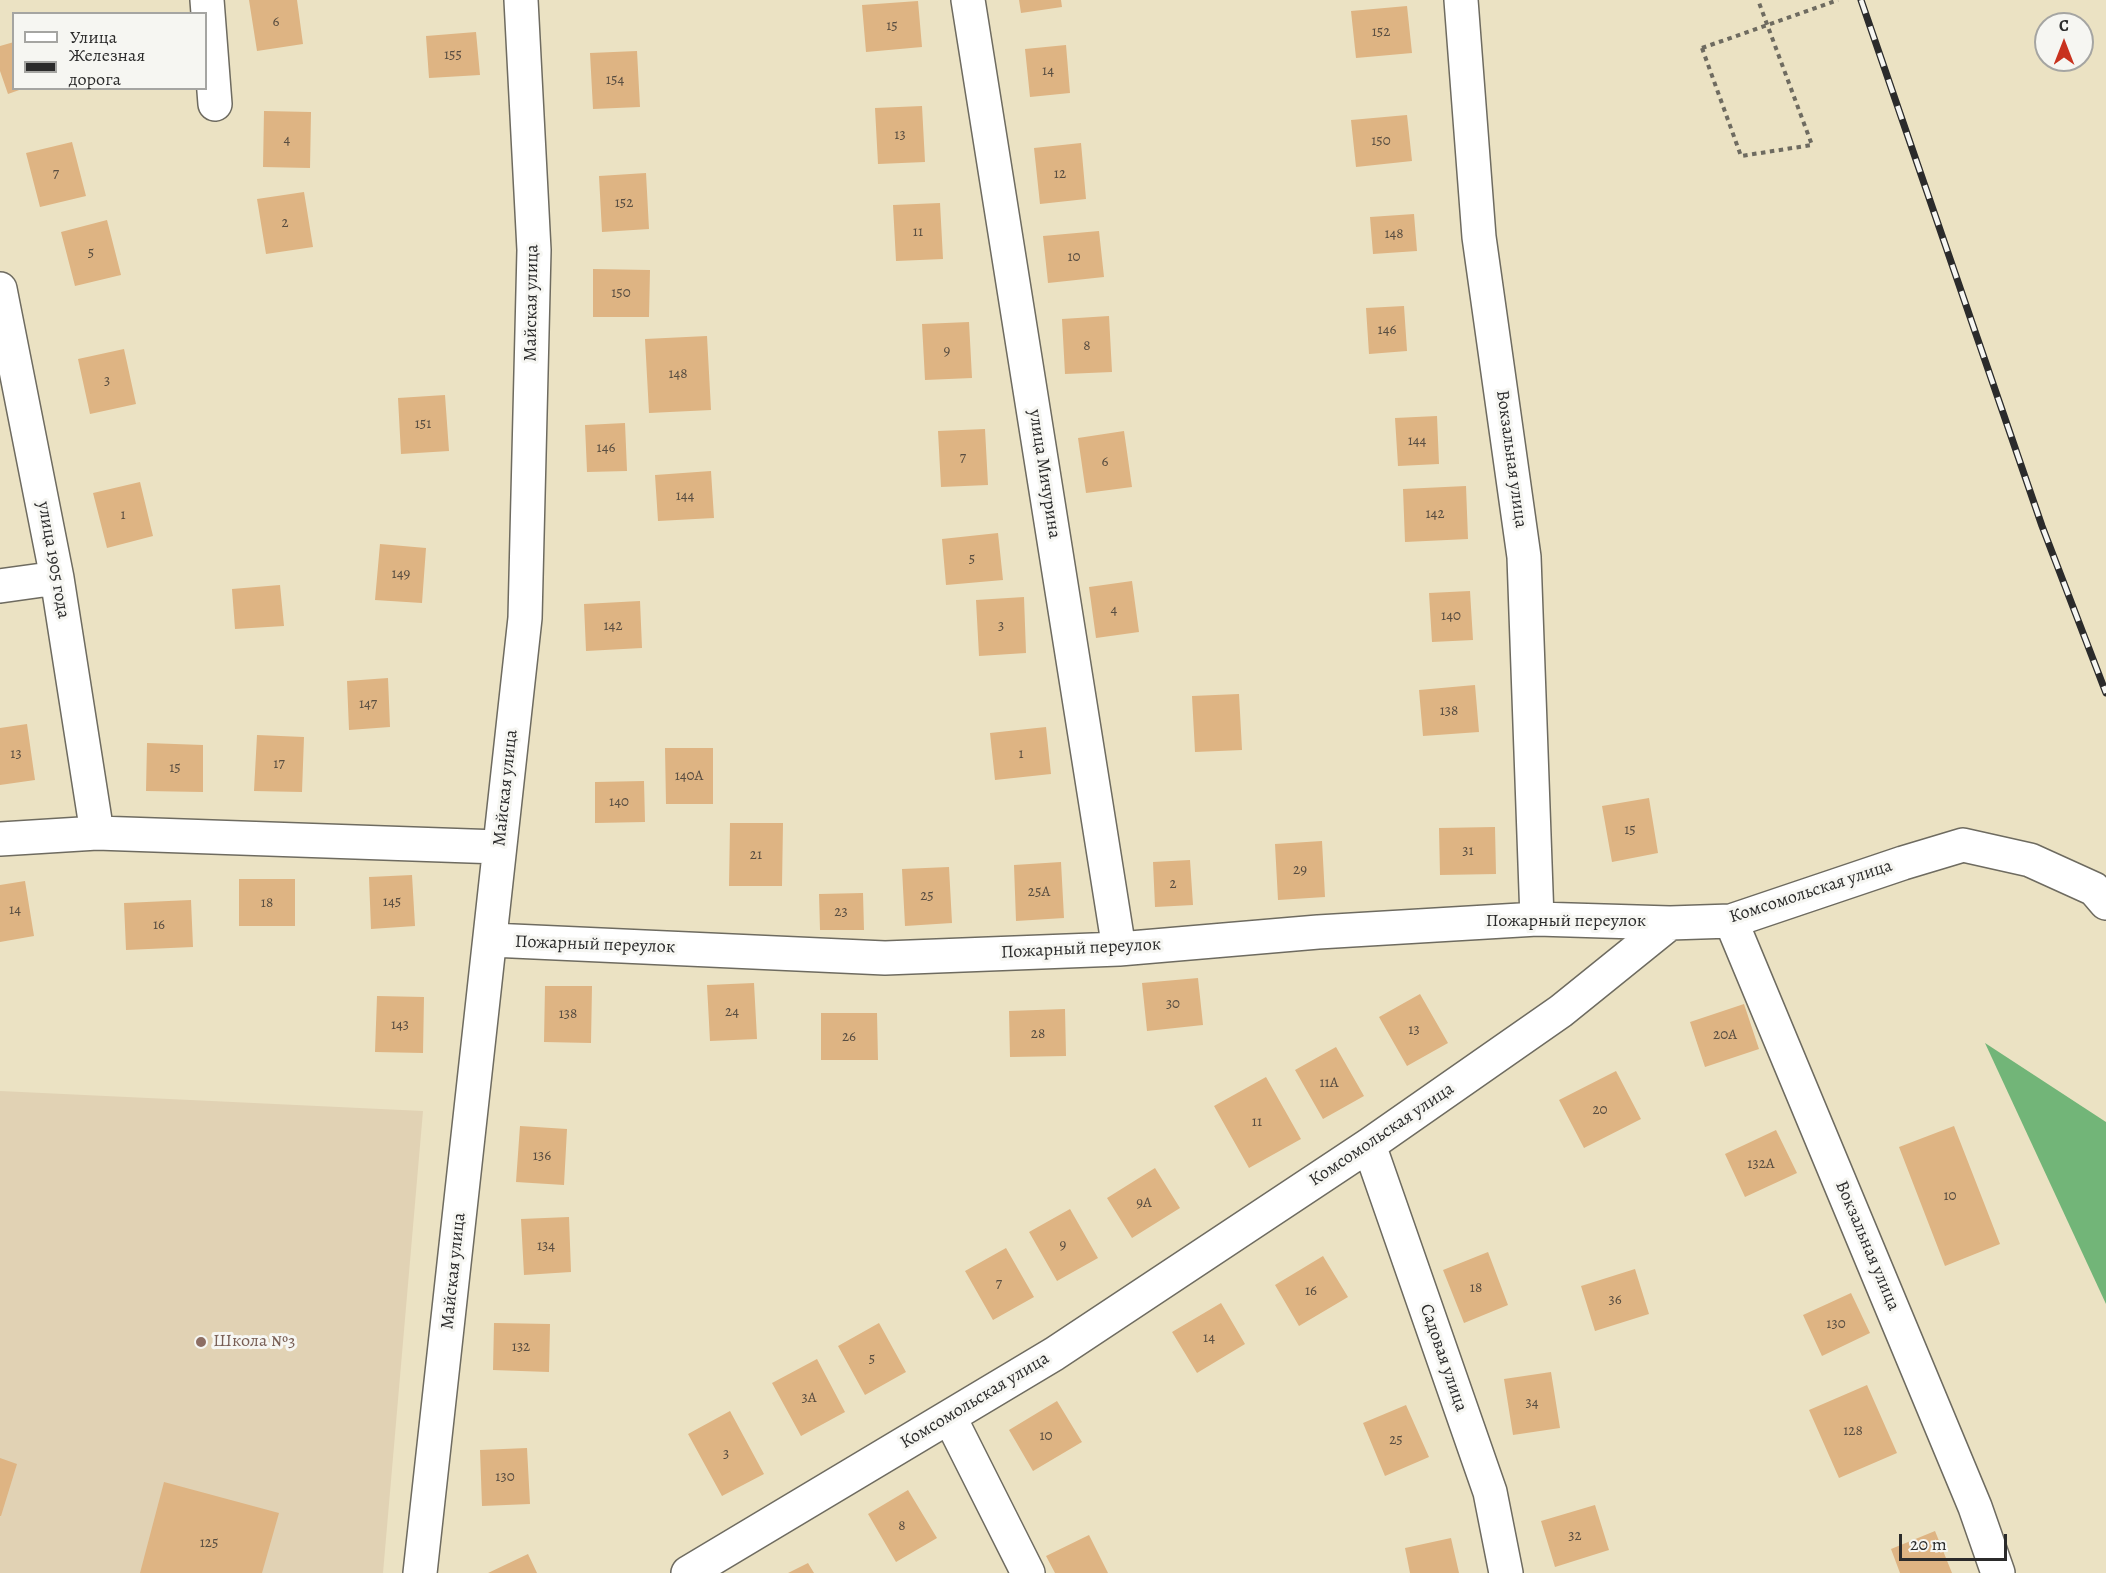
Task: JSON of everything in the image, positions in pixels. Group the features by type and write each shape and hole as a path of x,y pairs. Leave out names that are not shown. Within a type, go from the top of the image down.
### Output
{"street":[{"path":"207,0 215,104"},
{"name":"Майская улица","path":"420,1573 525,618 534,250 521,0"},
{"name":"улица Мичурина","path":"968,0 1119,949"},
{"name":"Вокзальная улица","path":"1461,0 1479,237 1524,557 1537,919"},
{"name":"улица 1905 года","path":"0,289 57,578 97,833"},
{"path":"0,586 57,578"},
{"path":"0,839 97,833 499,847"},
{"name":"Комсомольская улица","path":"688,1573 1054,1354 1369,1145 1562,1011 1670,922 1731,921 1963,845 2030,860 2094,889 2106,903"},
{"name":"Пожарный переулок","path":"491,940 885,958 1119,949 1318,932 1537,919 1670,922"},
{"name":"Вокзальная улица","path":"1731,921 1976,1507 1998,1573"},
{"name":"Садовая улица","path":"1369,1145 1490,1492 1506,1573"},
{"path":"950,1418 1028,1573"}],"path":[{"path":"1758,0 1812,145 1741,156 1702,48 1838,0"}],"shaded area":[{"name":"Школа №3","path":"0,1091 423,1111 383,1573 0,1573"}],"green space":[{"path":"1985,1043 2106,1122 2106,1304"}],"building":[{"path":"249,0 297,0 303,44 257,51"},
{"path":"1019,0 1061,0 1062,7 1021,13"},
{"path":"918,1 922,47 866,52 862,5"},
{"path":"1407,6 1412,53 1356,58 1351,11"},
{"path":"476,32 480,75 429,78 426,36"},
{"path":"12,43 12,90 19,90 8,94 0,71 0,46"},
{"path":"1066,45 1070,93 1030,97 1025,49"},
{"path":"637,51 640,107 593,109 590,53"},
{"path":"922,106 925,162 878,164 875,108"},
{"path":"264,111 311,112 310,168 263,167"},
{"path":"1407,115 1412,161 1356,167 1351,120"},
{"path":"72,142 86,196 40,207 26,153"},
{"path":"1081,143 1086,199 1040,204 1034,148"},
{"path":"646,173 649,229 602,232 599,176"},
{"path":"304,192 313,247 266,254 257,199"},
{"path":"940,203 943,259 896,261 893,205"},
{"path":"1414,214 1417,251 1373,254 1370,217"},
{"path":"107,220 121,275 75,286 61,232"},
{"path":"1099,231 1104,277 1048,283 1043,236"},
{"path":"593,269 650,270 649,317 593,317"},
{"path":"1404,306 1407,351 1369,354 1366,308"},
{"path":"1109,316 1112,372 1065,374 1062,319"},
{"path":"969,322 972,378 925,380 922,324"},
{"path":"707,336 711,410 649,413 645,339"},
{"path":"124,349 136,404 90,414 78,359"},
{"path":"445,395 449,451 401,454 398,398"},
{"path":"1437,416 1439,464 1398,466 1395,418"},
{"path":"625,423 627,471 587,472 585,425"},
{"path":"985,429 988,485 941,487 938,431"},
{"path":"1124,431 1132,487 1086,493 1078,438"},
{"path":"711,471 714,518 658,521 655,475"},
{"path":"140,482 153,536 107,548 93,493"},
{"path":"1466,486 1468,539 1405,542 1403,489"},
{"path":"998,533 1003,580 946,585 942,539"},
{"path":"380,544 426,548 422,603 375,600"},
{"path":"1132,581 1139,632 1096,638 1089,587"},
{"path":"280,585 284,626 235,629 232,589"},
{"path":"1470,591 1473,640 1432,642 1429,593"},
{"path":"1024,597 1026,653 979,656 976,600"},
{"path":"640,601 642,648 586,651 584,604"},
{"path":"388,678 390,727 349,730 347,681"},
{"path":"1475,685 1479,732 1423,736 1419,690"},
{"path":"1239,694 1242,750 1195,752 1192,696"},
{"path":"27,724 35,780 0,785 0,728"},
{"path":"1046,727 1051,774 995,780 990,733"},
{"path":"257,735 304,737 302,792 254,791"},
{"path":"147,743 203,745 203,792 146,791"},
{"path":"665,748 713,748 713,804 666,804"},
{"path":"644,781 645,822 595,823 595,782"},
{"path":"1649,798 1658,853 1612,862 1602,806"},
{"path":"730,823 783,823 782,886 729,886"},
{"path":"1495,827 1496,874 1440,875 1439,828"},
{"path":"1322,841 1325,897 1278,900 1275,844"},
{"path":"1190,860 1193,905 1155,907 1153,862"},
{"path":"1061,862 1064,918 1016,921 1014,865"},
{"path":"949,867 952,923 905,926 902,869"},
{"path":"412,875 415,926 371,929 369,877"},
{"path":"239,879 295,879 295,926 239,926"},
{"path":"25,881 34,936 0,942 0,885"},
{"path":"863,893 864,930 820,930 819,894"},
{"path":"191,900 193,947 126,950 124,903"},
{"path":"1198,978 1203,1025 1147,1031 1142,983"},
{"path":"754,983 757,1039 710,1041 707,985"},
{"path":"545,986 592,986 591,1043 544,1042"},
{"path":"1420,994 1448,1043 1407,1066 1379,1017"},
{"path":"377,996 424,997 423,1053 375,1052"},
{"path":"1744,1004 1759,1049 1705,1067 1690,1022"},
{"path":"1065,1009 1066,1056 1010,1057 1009,1011"},
{"path":"821,1013 877,1013 878,1060 821,1060"},
{"path":"1336,1047 1364,1096 1323,1119 1295,1070"},
{"path":"1616,1071 1641,1119 1584,1148 1559,1100"},
{"path":"1266,1077 1301,1139 1249,1168 1214,1106"},
{"path":"520,1126 567,1129 564,1185 516,1182"},
{"path":"1954,1126 2000,1244 1945,1266 1899,1147"},
{"path":"1776,1130 1797,1173 1745,1197 1725,1154"},
{"path":"1155,1168 1180,1208 1132,1238 1107,1198"},
{"path":"1070,1209 1098,1258 1057,1281 1029,1232"},
{"path":"569,1217 571,1272 524,1275 521,1219"},
{"path":"1006,1248 1034,1297 993,1320 965,1271"},
{"path":"1488,1252 1508,1305 1464,1323 1443,1270"},
{"path":"1323,1256 1348,1297 1299,1326 1275,1285"},
{"path":"1635,1269 1649,1314 1595,1331 1581,1286"},
{"path":"1851,1293 1870,1333 1822,1356 1803,1315"},
{"path":"1221,1303 1245,1344 1197,1373 1172,1332"},
{"path":"494,1323 550,1324 549,1372 493,1370"},
{"path":"879,1323 906,1372 865,1395 838,1346"},
{"path":"817,1359 845,1412 801,1436 772,1383"},
{"path":"1551,1372 1560,1428 1513,1435 1504,1379"},
{"path":"1867,1385 1897,1453 1839,1478 1809,1410"},
{"path":"1057,1401 1082,1442 1033,1471 1009,1430"},
{"path":"1406,1405 1429,1457 1385,1476 1363,1423"},
{"path":"730,1411 764,1474 722,1496 688,1434"},
{"path":"527,1448 530,1504 482,1506 480,1450"},
{"path":"0,1458 17,1464 1,1516 0,1516"},
{"path":"164,1482 279,1513 262,1573 140,1573"},
{"path":"908,1490 937,1538 896,1562 868,1514"},
{"path":"1595,1505 1609,1550 1555,1567 1541,1521"},
{"path":"1935,1531 1952,1573 1900,1573 1891,1549"},
{"path":"1089,1535 1108,1573 1055,1573 1046,1556"},
{"path":"1451,1538 1459,1573 1410,1573 1405,1548"},
{"path":"528,1554 537,1573 488,1573"},
{"path":"808,1563 814,1573 788,1573"}],"railway":[{"path":"1861,0 2042,526 2106,693"}],"place":[{"name":"Школа №3","path":"201,1342"}]}
